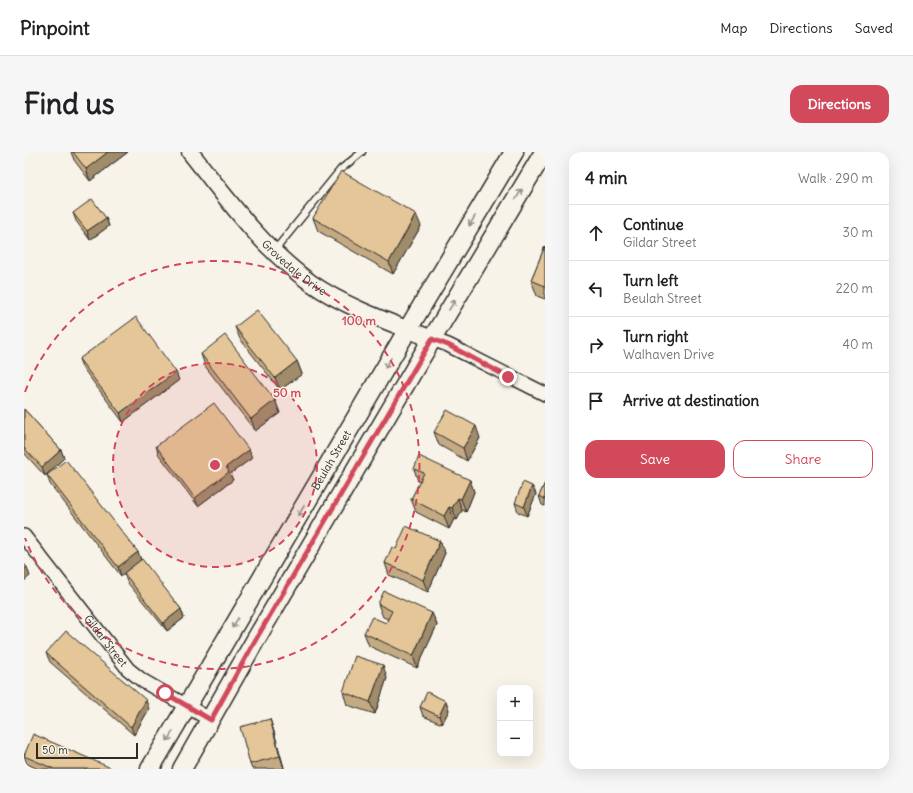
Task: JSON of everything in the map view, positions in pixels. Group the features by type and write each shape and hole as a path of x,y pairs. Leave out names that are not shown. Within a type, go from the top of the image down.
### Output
{"main road":[{"name":"Beulah Street","path":"150,769 408,329 514,152"},
{"path":"182,769 256,639 432,339 544,155"}],"street":[{"name":"Grovedale Drive","path":"190,152 240,215 274,252 312,283 336,298 382,319 432,339"},
{"path":"432,339 448,345 545,394"},
{"name":"Gildar Street","path":"24,536 128,669 143,680 211,720"}],"lane":[{"path":"274,252 341,169 362,152"}],"building":[{"path":"73,152 108,152 86,169"},
{"path":"341,171 416,214 389,262 313,218"},
{"path":"92,199 106,218 87,231 73,213"},
{"path":"545,246 545,286 531,280"},
{"path":"257,310 297,361 275,378 235,327"},
{"path":"136,317 176,372 120,413 79,359"},
{"path":"225,335 275,400 251,419 201,354"},
{"path":"214,403 249,450 226,467 229,472 195,498 156,446"},
{"path":"24,409 61,450 42,467 24,448"},
{"path":"447,410 476,426 463,448 434,432"},
{"path":"419,456 470,480 461,499 458,498 452,508 449,507 444,516 411,499 424,473 414,469"},
{"path":"66,460 138,552 118,567 47,475"},
{"path":"523,482 532,486 524,507 515,503"},
{"path":"545,483 545,499 539,496"},
{"path":"406,526 440,541 423,580 385,563 392,547 396,549"},
{"path":"142,559 181,609 163,623 124,573"},
{"path":"384,591 432,613 413,656 364,633 372,617 386,623 392,611 378,604"},
{"path":"66,631 146,700 131,727 46,653"},
{"path":"355,656 383,665 370,702 343,692"},
{"path":"427,692 446,701 439,716 420,707"},
{"path":"270,719 280,756 250,764 240,727"},
{"path":"33,734 111,769 54,769 24,756"}],"route":[{"path":"165,693 211,720 256,639 432,339 448,345 508,377"}]}
